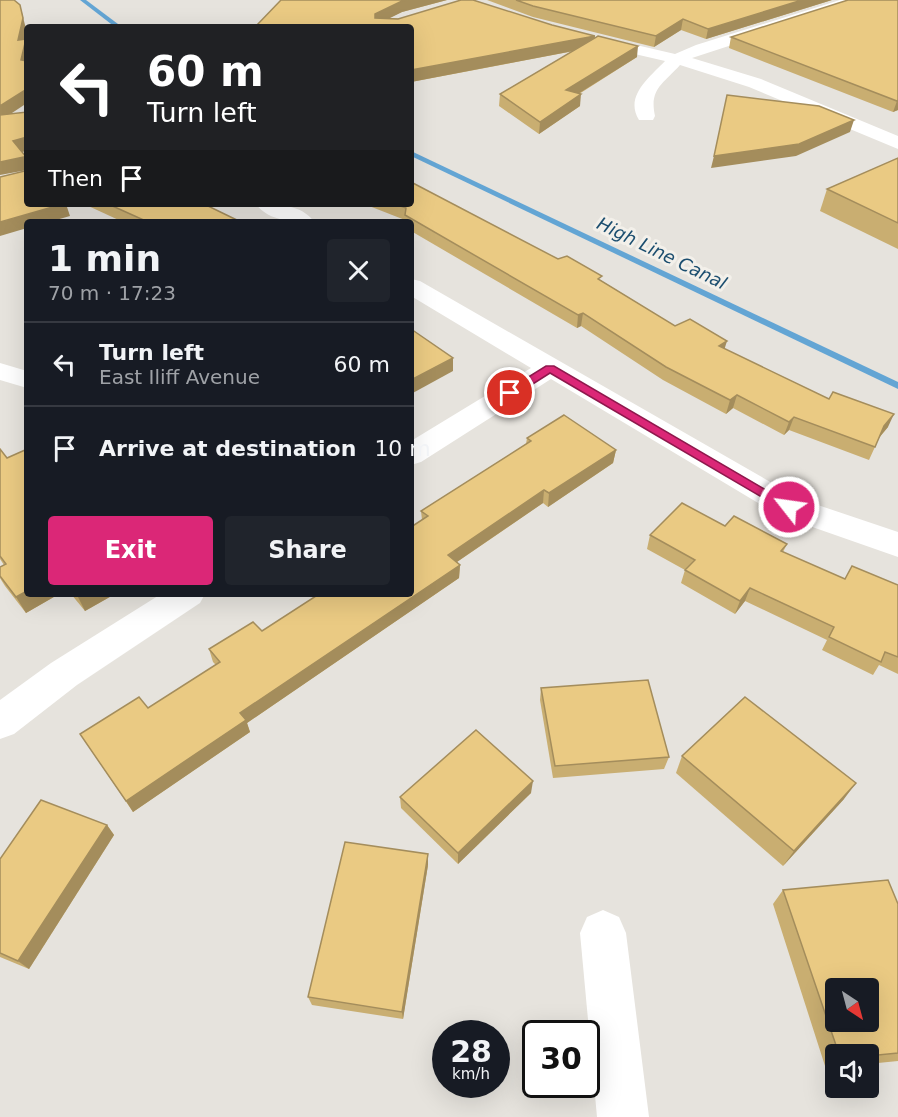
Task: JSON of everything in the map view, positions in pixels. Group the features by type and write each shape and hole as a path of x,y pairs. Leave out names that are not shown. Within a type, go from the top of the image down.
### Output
{"street":[{"path":"646,116 643,101 648,89 677,59 702,48 855,0"},
{"path":"573,36 677,59 755,83 898,143"},
{"path":"273,207 297,219"},
{"path":"414,288 789,507 898,545"},
{"path":"414,453 550,368"},
{"path":"0,722 64,674 183,597"},
{"path":"603,933 623,1117"}],"building":[{"path":"0,0 14,0 20,5 23,18 18,40 24,39 21,60 24,60 24,91 0,106"},
{"path":"281,0 408,0 375,14 375,18 398,19 461,0 473,0 595,36 414,69 414,24 258,24"},
{"path":"516,0 802,0 708,29 683,19 656,36"},
{"path":"848,0 898,0 897,101 731,37"},
{"path":"598,36 638,46 566,90 581,94 540,122 500,94"},
{"path":"727,95 819,106 854,120 799,144 714,156"},
{"path":"24,112 24,138 13,141 24,157 0,162 0,115"},
{"path":"898,158 898,223 827,189"},
{"path":"24,171 24,207 52,207 0,222 0,177"},
{"path":"414,184 558,259 567,256 602,276 598,279 675,326 690,319 727,341 719,346 829,399 833,392 894,414 884,426 875,447 794,417 789,422 737,395 730,400 666,367 583,313 578,315 405,215 406,208 403,207 414,207"},
{"path":"115,207 210,207 235,219 141,219"},
{"path":"414,331 453,358 414,378"},
{"path":"564,415 616,450 549,493 544,490 448,555 460,565 414,596 414,525 428,516 421,511 531,441 527,438"},
{"path":"0,449 7,458 24,450 24,593 16,597 0,576 0,567 6,564 0,556"},
{"path":"682,503 725,526 734,516 787,544 781,551 845,579 852,566 898,585 898,657 885,652 881,662 829,637 834,627 750,588 740,601 685,570 695,560 650,535"},
{"path":"314,597 412,597 240,713 246,720 126,801 80,734 139,697 148,708 220,662 209,649 253,622 262,631"},
{"path":"648,680 669,757 555,766 541,688"},
{"path":"745,697 856,783 794,851 682,756"},
{"path":"476,730 533,781 458,853 400,797"},
{"path":"41,800 107,825 18,961 0,953 0,859"},
{"path":"345,842 428,854 402,1012 308,997"},
{"path":"888,880 898,904 898,1053 879,1055 879,1044 836,1044 831,1032 879,1032 879,978 825,978 825,1013 783,890"}],"waterway":[{"name":"High Line Canal","path":"83,0 115,24"},
{"name":"High Line Canal","path":"414,154 898,386"}],"route":[{"path":"510,393 550,368 789,507"}]}
